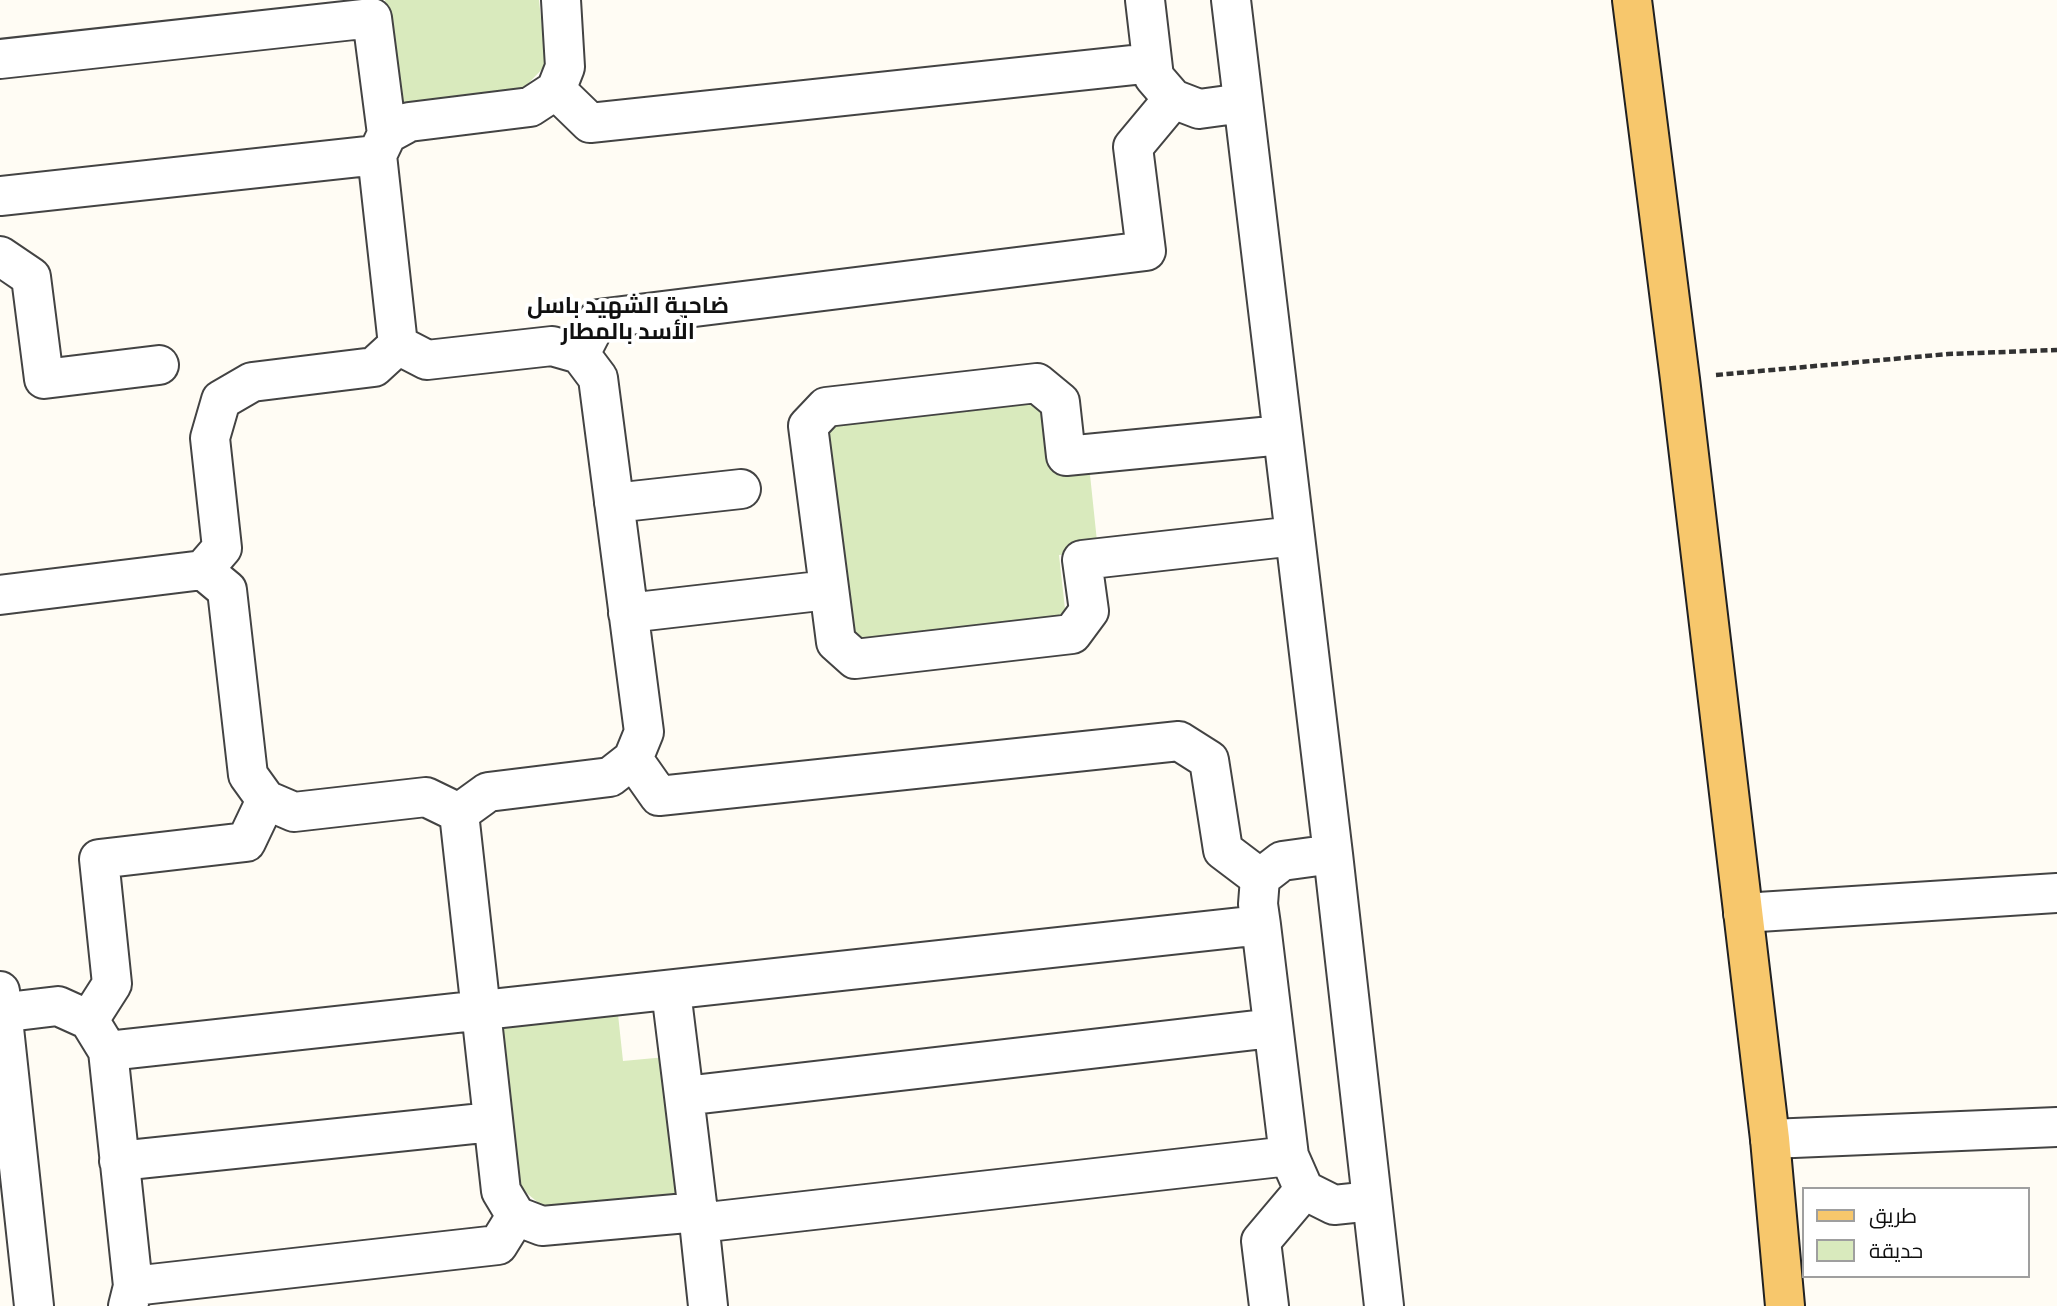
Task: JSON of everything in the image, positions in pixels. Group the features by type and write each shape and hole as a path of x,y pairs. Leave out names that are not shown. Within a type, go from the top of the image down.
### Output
{"main road":[{"path":"1632,0 1770,1139 1785,1306"}],"street":[{"path":"0,196 382,144 409,121 530,107 556,90 565,67 564,0"},
{"path":"1145,0 1154,76 1173,99 1199,109 1243,103"},
{"path":"1231,0 1384,1306"},
{"path":"0,59 372,9 398,345"},
{"path":"556,90 590,123 1152,63"},
{"path":"580,354 598,319 1146,251 1133,147 1173,99"},
{"path":"0,256 31,277 44,379 159,365"},
{"path":"398,345 427,360 552,346 580,354 598,378 644,732 633,759 610,777 488,792 459,813"},
{"path":"0,595 203,570 222,548 211,438 221,401 252,382 374,367 398,345"},
{"path":"1282,435 1066,456 1060,402 1037,383 826,407 808,426 836,642 855,659 1072,634 1089,611 1082,560 1295,536"},
{"path":"614,503 741,489"},
{"path":"203,570 227,590 248,775 266,800 294,812 426,797 459,813"},
{"path":"628,612 828,590"},
{"path":"633,759 659,796 1179,741 1209,760 1223,850 1261,878"},
{"path":"266,800 246,842 99,859 112,984 99,1035 119,1161 131,1296 498,1245 516,1216"},
{"path":"459,813 501,1191 516,1216 542,1226 699,1218 1296,1173 1334,1205 1372,1201"},
{"path":"1269,1306 1261,1241 1296,1173 1273,1028 1258,904 1261,878 1282,861 1333,854"},
{"path":"1743,913 2057,893"},
{"path":"34,1306 1,1006 58,1006 99,1035 481,1011 1261,925"},
{"path":"671,991 708,1306"},
{"path":"684,1096 1273,1028"},
{"path":"119,1161 492,1122"},
{"path":"1770,1139 2057,1127"}],"path":[{"path":"1680,379 1948,355 2057,350"}],"green space":[{"path":"385,0 539,0 546,65 522,90 397,104"},
{"path":"1041,402 1049,469 1089,465 1098,551 1059,555 1066,618 851,642 827,426"},
{"path":"617,1005 623,1061 666,1057 680,1197 547,1210 517,1185 500,1017"}],"district":[{"name":"ضاحية الشهيد باسل الأسد بالمطار","path":"628,319"}]}
